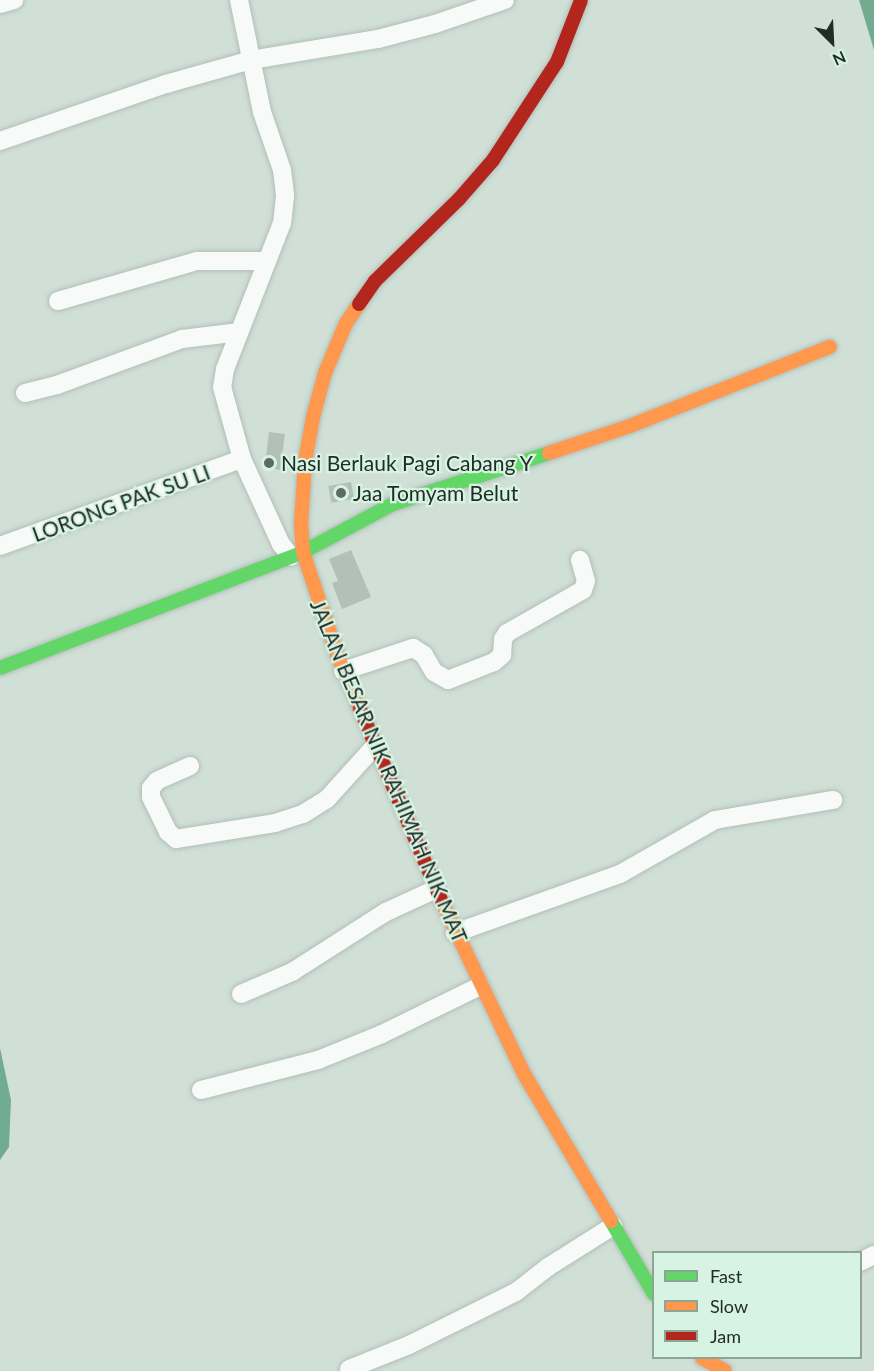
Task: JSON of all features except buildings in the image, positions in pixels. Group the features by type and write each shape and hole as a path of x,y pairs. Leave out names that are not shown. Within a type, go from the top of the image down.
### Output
{"street":[{"path":"0,4 14,0"},
{"path":"239,0 262,112 282,170 285,196 282,223 225,369 222,387 242,459 281,544 297,555"},
{"path":"0,141 166,84 251,60 378,39 435,24 505,0"},
{"name":"JALAN BESAR NIK RAHIMAH NIK MAT","path":"581,0 556,62 493,160 459,199 375,281 346,323 325,373 309,440 297,555 374,747 480,986 529,1083 652,1291"},
{"path":"58,301 197,261 267,261"},
{"path":"25,393 55,386 183,339 240,332"},
{"path":"0,668 297,555 393,504 630,426 830,347"},
{"name":"LORONG PAK SU LI","path":"0,546 242,459"},
{"path":"343,671 412,648 424,655 440,677 448,680 494,662 502,655 503,639 507,633 583,590 586,581 580,560"},
{"path":"190,766 157,781 151,788 151,797 168,832 176,839 275,823 303,814 327,799 374,747"},
{"path":"455,933 620,873 715,820 833,800"},
{"path":"241,994 292,972 382,914 436,890"},
{"path":"201,1090 318,1060 382,1034 480,986"},
{"path":"349,1369 409,1345 516,1292 548,1267 613,1226"},
{"path":"704,1359 725,1371"}],"shaded area":[{"path":"859,0 874,0 874,50"},
{"path":"0,1048 11,1100 9,1147 0,1160"}],"traffic: fast":[{"path":"0,668 303,552 393,504 549,453"},
{"path":"611,1221 652,1291"}],"traffic: slow":[{"path":"359,304 346,323 325,373 313,417 305,462 301,524 303,552 338,657 360,709"},
{"path":"549,453 630,426 830,347"},
{"path":"441,900 524,1074 611,1221"},
{"path":"704,1359 725,1371"}],"traffic: jam":[{"path":"359,304 375,281 459,199 493,160 557,62 581,0"},
{"path":"360,709 441,900"}],"place":[{"name":"Nasi Berlauk Pagi Cabang Y","path":"269,463"},
{"name":"Jaa Tomyam Belut","path":"341,493"}]}
